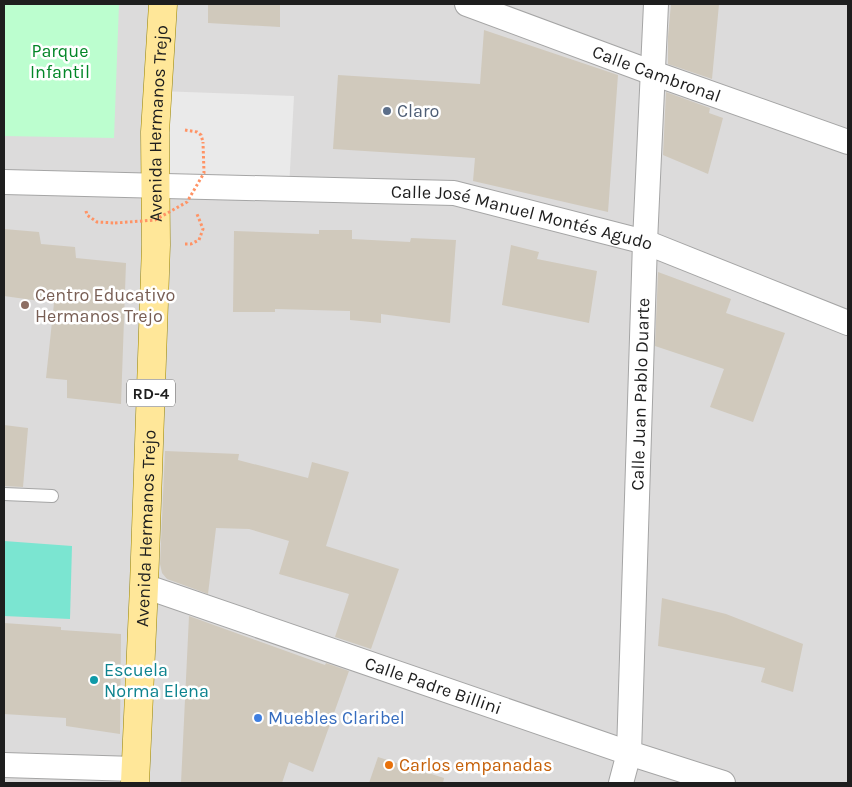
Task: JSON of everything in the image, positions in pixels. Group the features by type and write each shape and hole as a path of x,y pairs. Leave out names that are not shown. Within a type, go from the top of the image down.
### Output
{"main road":[{"name":"Avenida Hermanos Trejo","path":"135,776 144,586 156,222 168,185 155,132 163,4"}],"street":[{"name":"Calle Cambronal","path":"467,4 653,73 848,142"},
{"name":"Calle Juan Pablo Duarte","path":"621,783 629,753 645,242 656,4"},
{"name":"Calle José Manuel Montés Agudo","path":"4,182 454,193 645,242 848,323"},
{"name":"Calle Padre Billini","path":"144,586 629,753 723,783"},
{"path":"4,765 135,776"}],"lane":[{"path":"4,494 52,496"}],"path":[{"path":"115,223 155,220 187,202 204,172 203,142"}],"shaded area":[{"path":"4,4 848,4 848,783 4,783"},
{"path":"158,91 294,96 289,188 155,184"},
{"path":"4,541 72,546 70,619 4,616"}],"green space":[{"name":"Parque Infantil","path":"4,4 119,4 114,138 4,136"}],"building":[{"path":"208,4 280,4 280,27 208,23"},
{"path":"671,4 719,4 712,79 668,64"},
{"path":"484,30 618,75 608,212 473,181 475,158 333,149 338,75 480,84"},
{"path":"666,92 710,108 709,113 723,118 708,174 663,155"},
{"path":"4,229 39,232 41,244 75,247 76,258 126,263 121,404 67,398 67,380 46,378 54,303 4,296"},
{"path":"319,230 352,230 352,239 410,242 411,238 456,240 450,323 381,314 381,323 350,320 350,311 275,309 275,312 233,312 234,231 319,234"},
{"path":"511,245 539,252 537,259 597,271 589,323 502,305"},
{"path":"658,272 731,299 726,313 785,333 753,422 710,407 724,369 655,346"},
{"path":"4,425 28,428 23,487 4,486"},
{"path":"165,451 239,454 238,460 308,478 312,462 349,472 326,546 399,569 371,649 335,637 349,594 279,574 289,541 249,529 216,528 208,594 167,579 162,573 160,564"},
{"path":"662,598 726,614 803,644 793,692 761,682 765,668 658,646"},
{"name":"Muebles Claribel","path":"189,616 325,665 326,663 349,671 313,772 289,762 282,783 181,783"},
{"path":"4,623 61,627 61,630 121,634 120,734 66,726 66,718 4,714"},
{"name":"Carlos empanadas","path":"378,757 444,778 443,783 369,783"}],"place":[{"name":"Claro","path":"387,111"},
{"name":"Centro Educativo Hermanos Trejo","path":"25,305"},
{"name":"Escuela Norma Elena","path":"94,680"},
{"name":"Muebles Claribel","path":"258,718"},
{"name":"Carlos empanadas","path":"389,765"}]}
